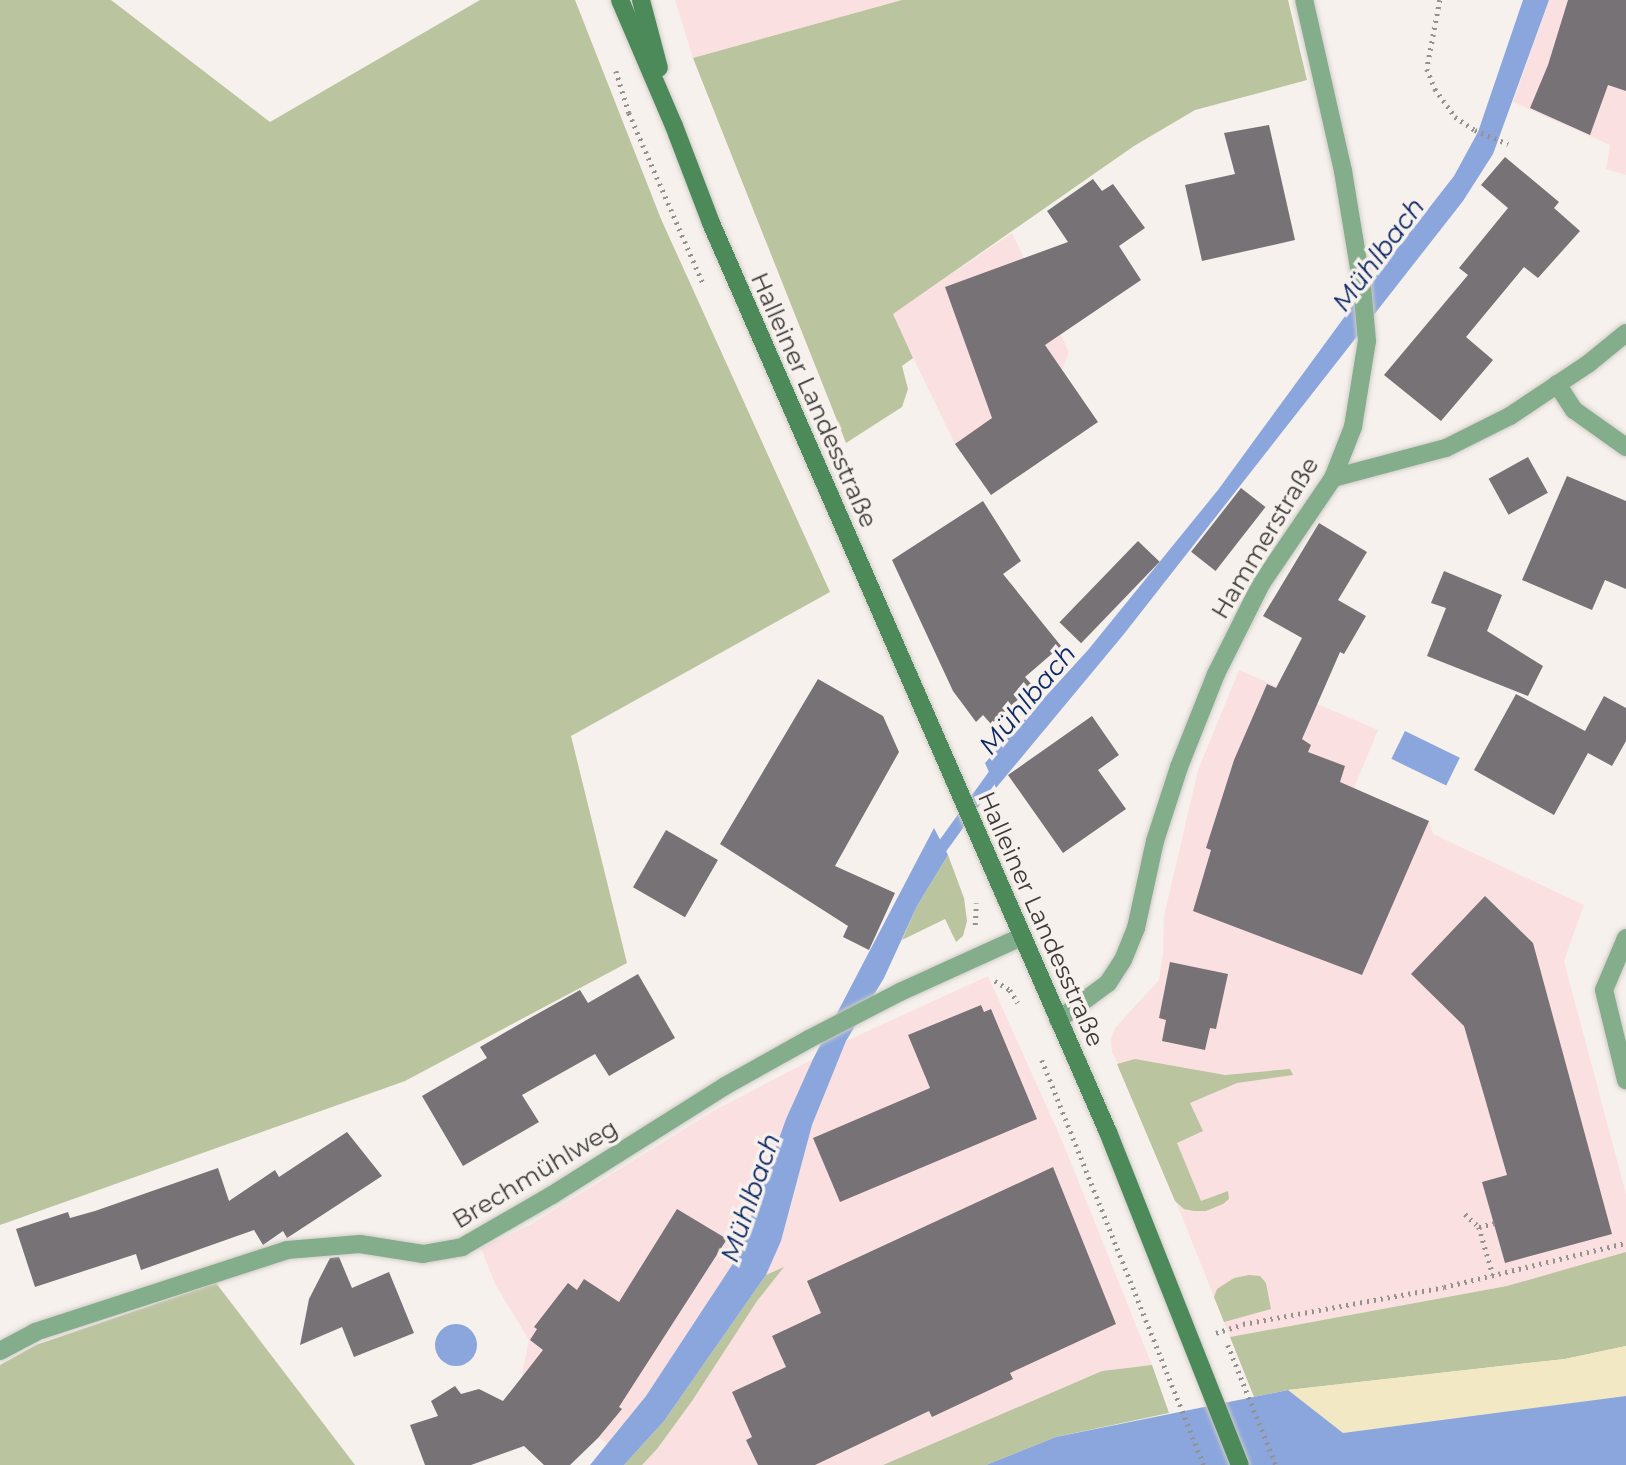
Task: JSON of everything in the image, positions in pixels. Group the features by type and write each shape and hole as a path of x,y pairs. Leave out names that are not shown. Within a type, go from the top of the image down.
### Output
{"main road":[{"name":"Halleiner Landesstraße","path":"620,0 674,126 710,223 1108,1132 1240,1465"},
{"name":"Halleiner Landesstraße","path":"641,0 674,126"}],"street":[{"name":"Hammerstraße","path":"1058,1020 1108,983 1123,960 1136,928 1155,841 1216,674 1261,584 1333,478 1353,426 1367,341 1362,286 1343,171 1304,0"},
{"path":"1333,478 1446,448 1510,416 1588,364 1626,333"},
{"path":"1557,384 1574,410 1626,447"},
{"name":"Brechmühlweg","path":"0,1351 35,1332 288,1250 360,1244 423,1254 462,1247 552,1195 726,1086 815,1036 900,992 1021,937"},
{"path":"1626,938 1604,990 1626,1080"}],"path":[{"path":"1440,0 1427,69 1435,89 1455,117 1475,130 1508,144"},
{"path":"971,891 976,903 977,920 969,938 983,978 995,981 1010,990 1022,1010"},
{"path":"1037,1048 1204,1465"},
{"path":"1465,1214 1479,1227 1493,1275"},
{"path":"1479,1227 1494,1223"},
{"path":"1159,1352 1193,1347 1242,1324 1493,1275 1626,1242"},
{"path":"1228,1345 1276,1465"}],"shaded area":[{"path":"675,0 902,0 693,58"},
{"path":"1549,0 1626,0 1626,175 1606,169 1610,145 1513,102"},
{"path":"1012,233 1069,352 1062,370 955,444 892,314"},
{"path":"1239,670 1378,730 1354,788 1429,821 1433,834 1584,905 1564,961 1626,1194 1626,1252 1507,1286 1230,1337 1135,1099 1112,1052 1111,1039 1115,1028 1159,980 1164,916 1198,770"},
{"path":"988,976 1063,1143 1152,1365 1102,1371 883,1465 624,1465 664,1421 766,1275 781,1241 812,1125 846,1041"},
{"path":"813,1059 786,1119 736,1259 646,1396 607,1444 522,1374 529,1340 495,1284 481,1248 530,1225 715,1110"}],"green space":[{"path":"0,0 111,0 270,122 480,0 575,0 661,219 830,592 571,736 627,963 405,1081 0,1225"},
{"path":"902,0 1288,0 1307,80 1195,110 1134,146 893,314 913,358 902,366 908,389 902,407 846,443 693,58"},
{"path":"948,855 964,898 967,921 963,936 956,942 945,919 902,940 917,906"},
{"path":"1135,1059 1225,1075 1290,1069 1293,1075 1237,1083 1190,1103 1203,1131 1177,1143 1201,1201 1228,1191 1229,1199 1223,1204 1206,1211 1194,1211 1184,1209 1175,1201 1117,1064"},
{"path":"1626,1252 1626,1346 1565,1359 1288,1390 1254,1397 1230,1337 1507,1286"},
{"path":"784,1267 757,1301 692,1401 657,1449 642,1465 624,1465 664,1421 766,1275"},
{"path":"1260,1276 1266,1283 1271,1309 1224,1322 1214,1297 1217,1289 1234,1278"},
{"path":"216,1283 355,1465 0,1465 0,1365 36,1345"},
{"path":"1152,1365 1169,1413 1056,1437 986,1465 883,1465 1102,1371"}],"sand":[{"path":"1626,1346 1626,1396 1508,1412 1343,1433 1288,1390 1565,1359"}],"water":[{"path":"1523,0 1549,0 1493,154 1463,201 1124,634 996,788 985,763 1088,650 1218,490 1351,308 1454,176 1478,132"},
{"path":"1405,731 1460,758 1446,786 1391,759"},
{"path":"934,828 948,855 917,906 884,978 846,1041 812,1125 781,1241 766,1275 664,1421 624,1465 590,1465 646,1396 736,1259 786,1119 813,1059"},
{"path":"456,1324 471,1330 477,1345 471,1360 456,1366 441,1360 435,1345 441,1330"},
{"path":"1288,1390 1343,1433 1626,1396 1626,1465 986,1465 1056,1437"}],"building":[{"path":"1568,0 1626,0 1626,91 1608,85 1590,135 1530,108 1548,65"},
{"path":"1269,125 1295,240 1202,261 1185,185 1235,174 1224,133"},
{"path":"1505,157 1559,202 1554,208 1580,231 1538,278 1524,267 1466,337 1493,360 1441,421 1384,375 1468,275 1459,268 1508,208 1481,185"},
{"path":"1093,179 1102,191 1113,184 1145,228 1119,246 1141,280 1045,345 1098,422 991,495 955,444 992,418 945,287 1068,242 1047,211"},
{"path":"1528,457 1548,493 1509,515 1489,479"},
{"path":"1567,476 1626,501 1626,589 1605,580 1592,610 1522,580"},
{"path":"1241,488 1265,507 1216,571 1191,552"},
{"path":"983,501 1021,561 1003,574 1061,646 1025,677 1033,686 991,724 983,715 976,722 953,691 892,560"},
{"path":"1319,523 1367,552 1338,600 1366,616 1344,654 1340,652 1302,739 1311,745 1308,752 1345,766 1340,782 1429,821 1362,975 1193,911 1211,850 1206,848 1234,760 1267,684 1276,688 1302,638 1263,616"},
{"path":"1138,541 1160,562 1081,643 1060,622"},
{"path":"1444,571 1502,595 1487,631 1543,666 1528,696 1427,656 1446,608 1431,603"},
{"path":"818,679 883,716 899,752 835,866 895,893 869,950 843,937 848,926 720,844"},
{"path":"1516,694 1585,731 1604,696 1626,708 1626,741 1612,766 1588,753 1554,815 1474,770"},
{"path":"1092,716 1119,755 1098,770 1126,809 1063,853 1008,775"},
{"path":"666,830 718,860 685,917 633,887"},
{"path":"1485,896 1533,943 1612,1234 1505,1263 1482,1182 1507,1175 1464,1026 1411,974"},
{"path":"1170,962 1228,974 1216,1029 1210,1028 1205,1050 1162,1041 1166,1020 1159,1018"},
{"path":"638,974 675,1038 609,1076 595,1054 522,1095 539,1122 463,1166 422,1096 487,1058 480,1047 530,1018 580,990 588,1003"},
{"path":"981,1005 984,1012 991,1009 1037,1119 840,1202 813,1138 930,1088 908,1035"},
{"path":"347,1132 382,1176 287,1238 283,1231 263,1245 254,1230 141,1270 136,1254 35,1287 16,1229 68,1212 70,1218 95,1211 218,1168 229,1201 275,1170 279,1177"},
{"path":"1053,1167 1116,1324 1010,1373 1013,1379 932,1417 929,1411 815,1465 758,1465 746,1440 752,1437 732,1392 786,1367 772,1336 821,1313 807,1281"},
{"path":"677,1209 727,1239 619,1407 622,1409 598,1438 570,1465 544,1465 524,1446 471,1465 425,1465 410,1425 438,1416 431,1401 455,1386 461,1394 479,1389 503,1401 543,1350 530,1340 537,1329 534,1327 568,1283 577,1290 584,1279 619,1302"},
{"path":"339,1257 352,1288 389,1272 414,1333 354,1357 342,1327 300,1345 309,1299 330,1258"}],"waterway":[{"name":"Mühlbach","path":"934,858 1001,765"}]}
